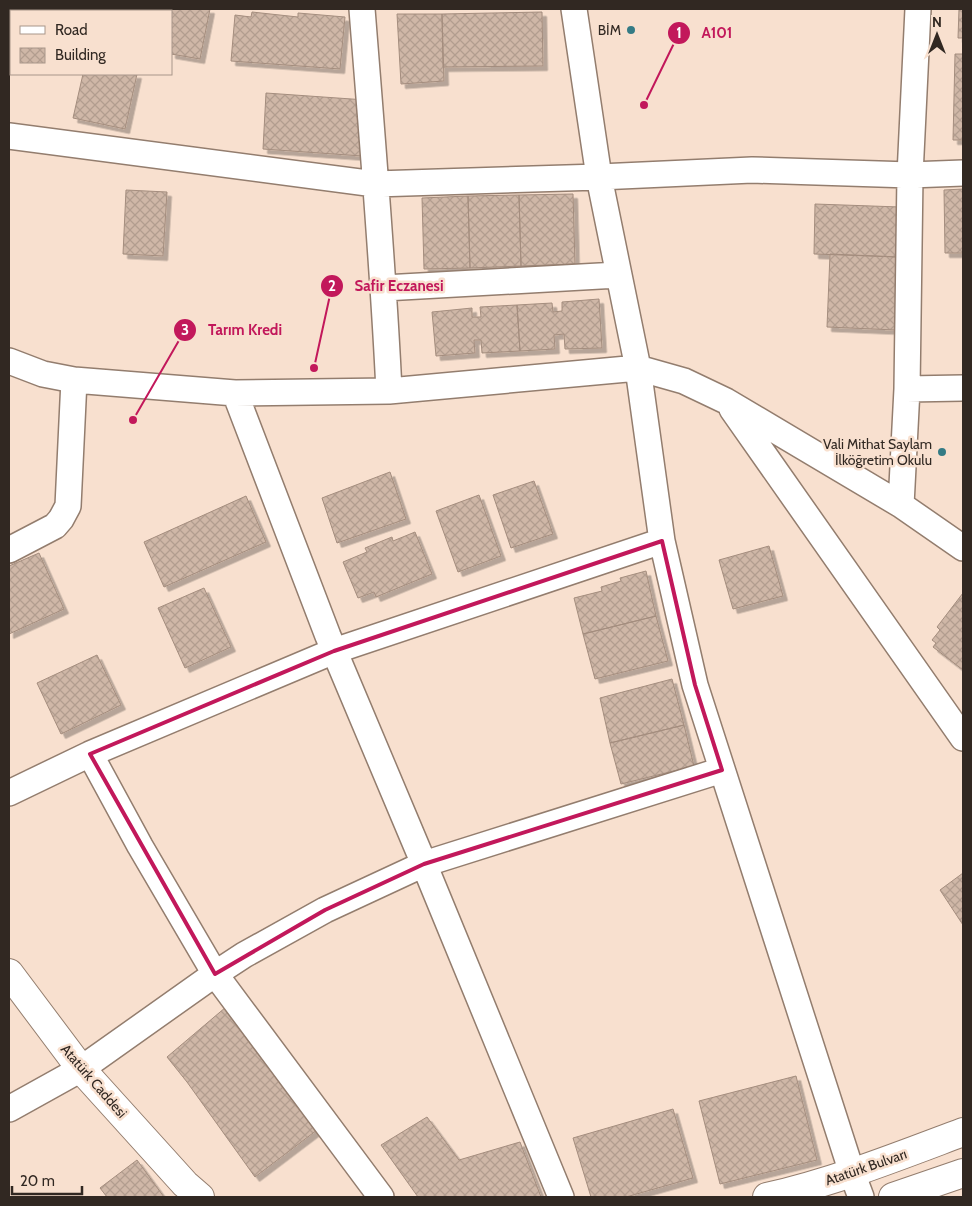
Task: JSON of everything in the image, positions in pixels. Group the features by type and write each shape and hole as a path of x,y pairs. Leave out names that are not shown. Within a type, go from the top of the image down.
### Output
{"main road":[{"name":"Atatürk Caddesi","path":"9,973 81,1069 192,1193"},
{"name":"Atatürk Bulvarı","path":"767,1197 790,1192 856,1185 963,1132"},
{"path":"893,1197 963,1172"}],"street":[{"path":"362,9 384,288 389,391"},
{"path":"574,9 599,177 638,368 662,541 695,685 856,1185"},
{"path":"900,505 907,389 910,174 918,9"},
{"path":"9,136 375,184 752,170 910,174 963,173"},
{"path":"384,288 618,275"},
{"path":"9,361 42,374 74,380 235,393 389,391 638,368 684,381 726,401 900,505 963,548"},
{"path":"9,550 55,526 68,506 74,380"},
{"path":"907,389 963,388"},
{"path":"235,393 334,651 561,1197"},
{"path":"726,401 963,738"},
{"path":"9,793 90,754 334,651 662,541"},
{"path":"90,754 140,846 215,974 381,1197"},
{"path":"9,1109 81,1069 244,955 325,910 424,864 722,770"}],"highlighted area":[{"path":"662,541 695,685 722,770 424,864 325,910 215,974 90,754 334,651"}],"building":[{"path":"9,9 74,9 10,10 9,63"},
{"path":"210,9 200,59 172,54 172,10 104,10"},
{"path":"959,9 963,9 963,38 958,38"},
{"path":"252,12 298,17 298,13 345,17 340,69 231,61 235,15 251,17"},
{"path":"542,12 543,66 443,67 442,14"},
{"path":"397,14 442,14 444,81 401,84"},
{"path":"955,54 963,54 963,140 953,140"},
{"path":"83,75 137,75 125,129 73,118"},
{"path":"266,93 366,100 362,156 263,149"},
{"path":"963,189 963,253 945,253 944,190"},
{"path":"126,190 167,192 163,256 123,254"},
{"path":"573,194 575,264 521,266 519,195"},
{"path":"519,195 521,266 470,268 468,196"},
{"path":"468,196 470,268 424,269 422,198"},
{"path":"815,204 900,207 898,257 814,254"},
{"path":"830,254 898,257 896,330 827,327"},
{"path":"599,299 602,348 565,349 564,334 554,335 555,349 520,351 517,305 552,303 553,312 562,311 562,302"},
{"path":"517,305 520,351 482,353 481,340 474,340 475,353 436,356 432,312 472,308 472,317 481,317 480,307"},
{"path":"390,472 406,519 337,543 322,498"},
{"path":"534,481 553,534 511,548 493,495"},
{"path":"479,495 501,556 458,572 436,511"},
{"path":"246,496 266,542 164,587 144,542"},
{"path":"415,532 432,574 376,597 374,592 358,598 343,562 367,552 365,548 392,537 393,541"},
{"path":"769,546 783,596 733,609 719,560"},
{"path":"39,553 64,609 9,634 9,566"},
{"path":"646,571 656,616 583,634 574,598 602,591 601,587 621,581 620,578"},
{"path":"204,588 231,647 185,668 158,608"},
{"path":"963,593 963,670 933,647 936,643 932,640 940,630 937,627"},
{"path":"656,616 668,661 595,679 583,634"},
{"path":"97,655 121,705 61,734 37,683"},
{"path":"672,679 684,725 610,743 600,698"},
{"path":"684,725 694,766 621,784 610,743"},
{"path":"963,873 963,925 940,890"},
{"path":"226,1007 317,1130 255,1177 167,1057"},
{"path":"796,1076 817,1160 720,1184 699,1101"},
{"path":"673,1109 693,1178 626,1197 591,1197 573,1138"},
{"path":"427,1117 459,1160 520,1142 541,1197 418,1197 381,1145"},
{"path":"137,1160 164,1197 107,1197 100,1188"}],"place":[{"name":"BİM","path":"631,30"},
{"name":"A101","path":"644,105"},
{"name":"Safir Eczanesi","path":"314,368"},
{"name":"Tarım Kredi","path":"133,420"},
{"name":"Vali Mithat Saylam İlköğretim Okulu","path":"942,452"}]}
